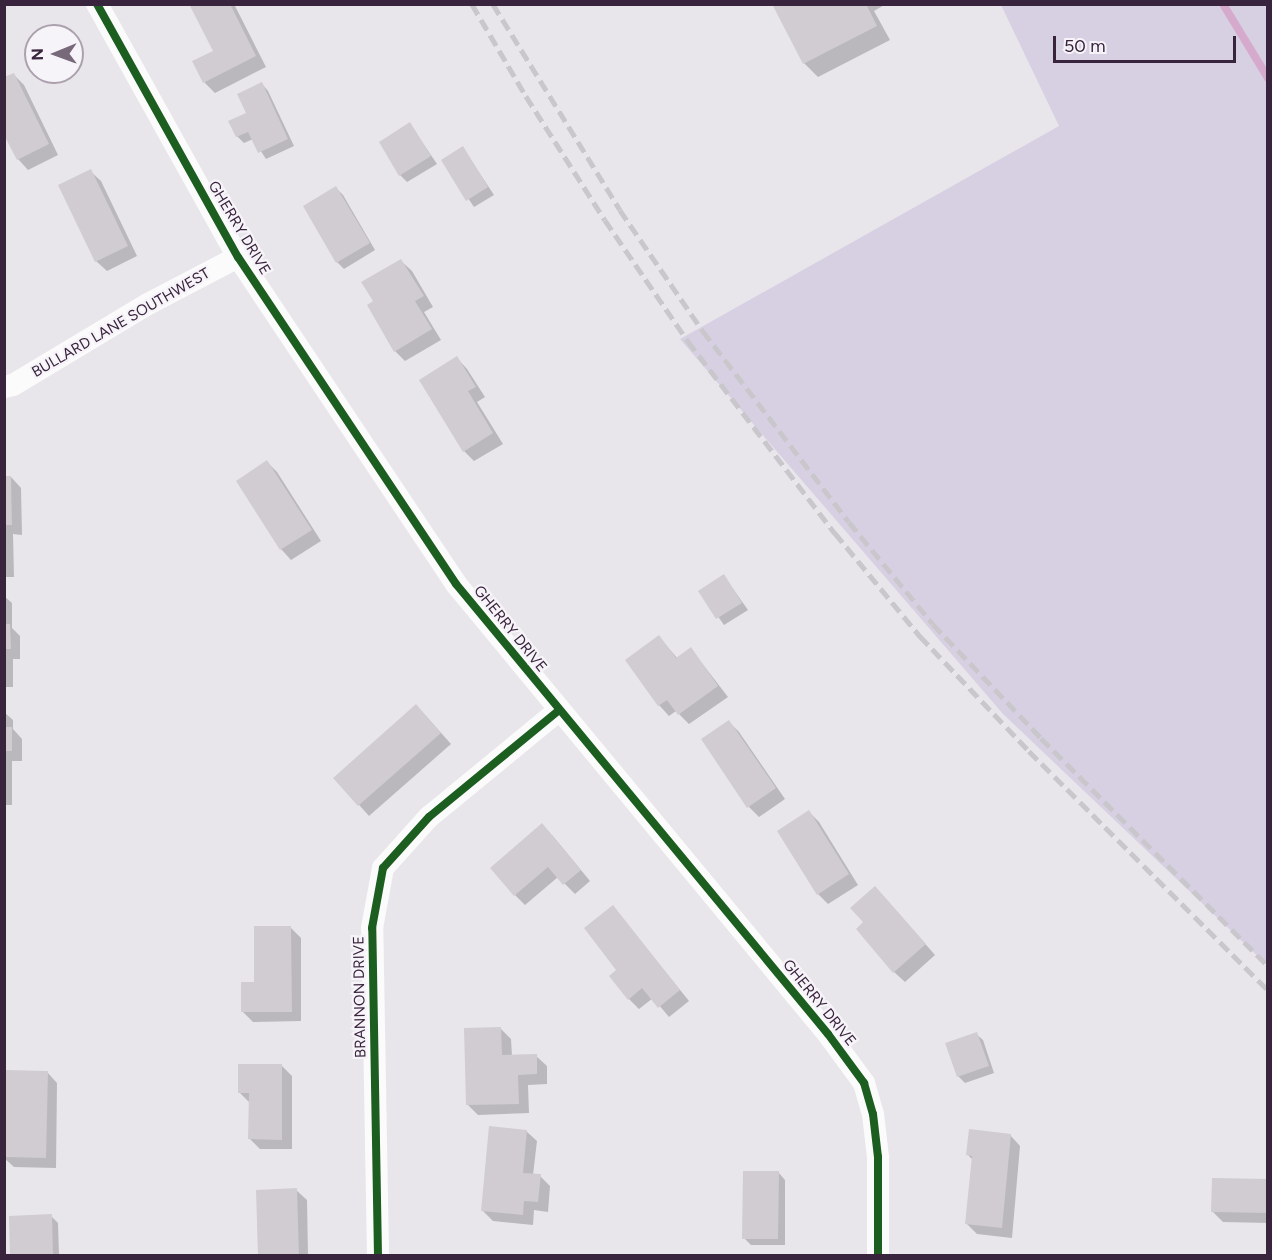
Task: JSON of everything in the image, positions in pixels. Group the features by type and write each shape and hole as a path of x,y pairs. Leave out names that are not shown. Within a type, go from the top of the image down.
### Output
{"street":[{"name":"GHERRY DRIVE","path":"97,4 238,257 456,584 558,711 828,1034 864,1083 873,1114 878,1157 878,1256"},
{"name":"BULLARD LANE SOUTHWEST","path":"4,387 13,385 148,304 238,257"},
{"name":"BRANNON DRIVE","path":"378,1256 372,928 383,868 429,817 558,711"}],"shaded area":[{"path":"1001,5 1267,5 1267,965 1003,714 680,339 1059,126"}],"building":[{"path":"189,4 230,4 256,56 203,83 192,61 213,51"},
{"path":"772,4 866,4 877,26 803,64"},
{"path":"14,73 49,144 17,160 4,135 4,77"},
{"path":"262,82 288,139 258,153 248,132 236,137 228,121 246,113 237,94"},
{"path":"410,122 431,156 399,176 379,142"},
{"path":"463,146 488,187 466,201 441,160"},
{"path":"91,169 128,246 95,262 58,185"},
{"path":"336,186 370,243 336,263 303,206"},
{"path":"401,259 424,296 415,301 432,329 394,352 367,305 373,301 361,282"},
{"path":"457,356 476,387 468,391 493,433 463,452 419,380"},
{"path":"267,460 312,530 280,550 236,481"},
{"path":"4,476 11,476 12,525 4,525"},
{"path":"724,574 742,603 716,619 698,591"},
{"path":"4,624 10,624 11,649 4,649"},
{"path":"659,635 676,658 691,647 718,686 678,715 667,700 658,706 625,660"},
{"path":"416,704 441,733 358,806 333,778"},
{"path":"729,720 776,788 747,808 701,739"},
{"path":"4,727 12,727 12,751 4,751"},
{"path":"809,810 849,874 817,895 777,831"},
{"path":"542,823 581,870 563,885 548,867 514,896 490,868"},
{"path":"875,886 926,944 893,973 856,929 863,922 850,908"},
{"path":"613,905 680,990 658,1008 642,988 628,1000 609,976 616,970 584,928"},
{"path":"254,926 291,926 292,1012 241,1012 241,982 254,982"},
{"path":"501,1027 502,1055 537,1054 537,1074 518,1075 519,1104 466,1105 464,1028"},
{"path":"977,1032 989,1066 957,1077 945,1043"},
{"path":"238,1064 282,1064 282,1140 248,1139 249,1093 238,1093"},
{"path":"5,1070 48,1071 46,1158 5,1157"},
{"path":"489,1126 527,1130 523,1173 541,1174 538,1202 524,1201 523,1215 481,1211"},
{"path":"969,1129 1011,1134 1002,1228 965,1224 972,1156 966,1155"},
{"path":"743,1171 779,1171 778,1239 742,1239"},
{"path":"1212,1178 1268,1179 1268,1213 1211,1212"},
{"path":"297,1188 299,1256 258,1256 256,1190"},
{"path":"52,1214 53,1256 10,1256 9,1216"}],"waterway":[{"path":"1223,4 1268,78"}],"railway":[{"path":"472,4 526,96 605,220 688,341 835,533 920,636 1029,751 1268,990"},
{"path":"493,4 620,210 703,331 849,522 933,624 1041,738 1268,966"}],"cycle path":[{"path":"97,4 238,257 456,584 828,1034 864,1083 873,1114 878,1157 878,1256"},
{"path":"378,1256 372,928 383,868 429,817 558,711"}]}
